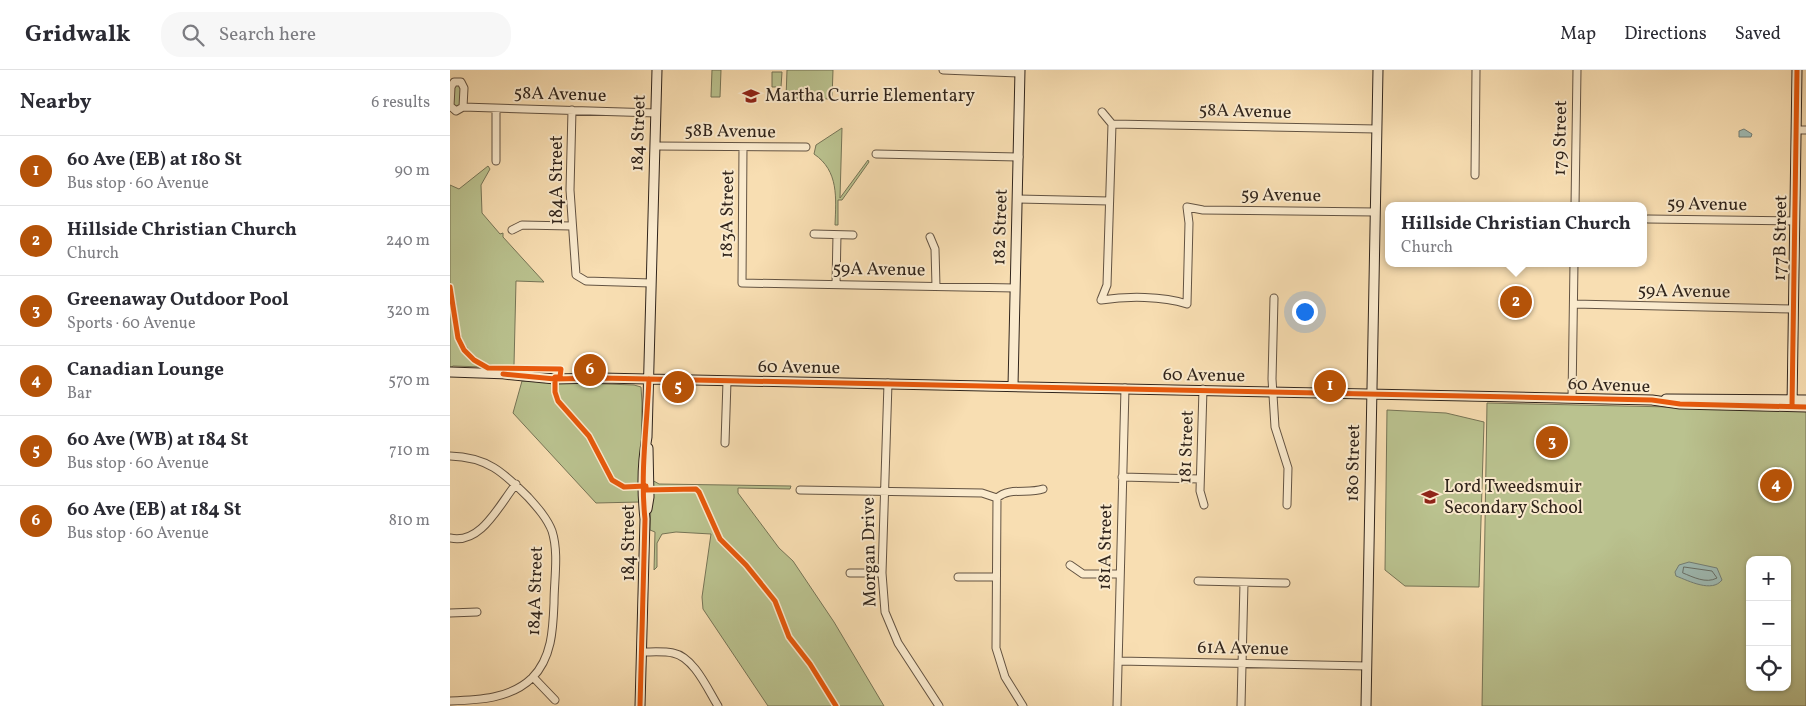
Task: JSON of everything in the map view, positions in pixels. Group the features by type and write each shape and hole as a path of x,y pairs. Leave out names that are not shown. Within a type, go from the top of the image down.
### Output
{"main road":[{"name":"184 Street","path":"640,706 645,520 643,476 647,437 649,379 657,70"},
{"name":"180 Street","path":"1366,706 1378,70"},
{"name":"177B Street","path":"1792,403 1797,70"},
{"name":"182 Street","path":"1013,386 1020,71"},
{"name":"60 Avenue","path":"450,372 568,374 601,378 727,381 1204,389 1652,400 1680,404 1792,403 1806,400"},
{"name":"60 Avenue","path":"1792,403 1806,407"}],"street":[{"path":"943,70 1020,71"},
{"path":"1475,175 1476,70"},
{"name":"179 Street","path":"1575,202 1577,70"},
{"name":"58A Avenue","path":"463,107 656,113"},
{"path":"496,109 496,161"},
{"name":"184A Street","path":"572,110 571,226 574,272 578,278 586,281 651,283"},
{"path":"1018,199 1109,201 1112,124 1102,112"},
{"name":"58A Avenue","path":"1112,124 1377,129"},
{"path":"1796,130 1806,130"},
{"name":"58B Avenue","path":"655,146 806,147"},
{"name":"183A Street","path":"742,283 744,147"},
{"path":"876,154 1019,157"},
{"name":"59 Avenue","path":"1109,201 1107,285 1101,300 1116,298 1173,300 1187,304 1189,223 1187,207 1203,210 1375,212"},
{"name":"59 Avenue","path":"1648,218 1795,221"},
{"path":"512,230 522,225 571,226"},
{"path":"814,234 853,235"},
{"path":"836,235 836,284"},
{"path":"930,237 935,249 936,286"},
{"path":"1572,398 1574,267"},
{"name":"59A Avenue","path":"742,283 1015,288"},
{"path":"1274,298 1275,427 1288,468 1288,505"},
{"name":"59A Avenue","path":"1574,304 1793,309"},
{"path":"726,443 727,381"},
{"name":"Morgan Drive","path":"888,383 882,573 886,612 898,642 939,706"},
{"name":"181A Street","path":"1117,706 1125,388"},
{"name":"181 Street","path":"1204,389 1200,479 1200,496 1204,505"},
{"name":"184A Street","path":"450,456 491,465 503,472 540,510 552,530 555,551 553,631 546,654 533,677"},
{"path":"1122,478 1200,479"},
{"path":"450,538 465,540 478,531 516,484"},
{"path":"800,490 982,493 997,498 1010,492 1036,492 1043,490"},
{"path":"997,498 995,636 997,653 1005,677 1023,706"},
{"path":"1070,565 1083,574 1120,574"},
{"path":"850,573 882,573"},
{"path":"958,577 996,577"},
{"path":"1198,581 1286,583"},
{"path":"1241,706 1244,583"},
{"path":"450,613 477,612"},
{"path":"642,652 673,653 684,658 691,664 718,706"},
{"name":"61A Avenue","path":"1118,661 1367,666"},
{"path":"450,701 492,698 512,691 533,677 555,700"}],"green space":[{"path":"712,70 721,70 720,97 711,97"},
{"path":"787,70 833,70 832,99 786,98"},
{"path":"772,72 782,72 781,87 772,87"},
{"path":"458,84 461,88 460,105 457,107 453,104 454,86"},
{"path":"842,128 840,198 868,160 869,162 842,200 838,200 838,225 835,225 836,205 832,177 828,168 814,154 816,145"},
{"path":"488,166 490,169 481,185 482,213 500,234 503,233 503,237 544,282 516,281 514,365 506,366 493,366 481,361 465,345 461,337 452,288 456,333 466,351 484,367 453,366 450,368 450,185 459,189"},
{"path":"522,381 634,385 641,387 640,502 596,503 513,413"},
{"path":"1487,403 1806,410 1806,706 1482,706"},
{"path":"1387,410 1446,413 1484,422 1479,587 1405,586 1385,570"},
{"path":"652,480 659,484 791,486 790,489 738,488 738,493 779,548 793,561 834,622 884,706 768,706 703,609 702,597 711,534 676,532 662,534 657,543 657,567 654,570 655,532 650,530"}],"water":[{"path":"1744,129 1752,134 1751,137 1739,137 1739,131"},
{"path":"1547,426 1558,426 1557,454 1547,454"},
{"path":"1689,562 1717,568 1722,580 1718,584 1706,586 1676,576 1675,572 1679,565"}],"cycle path":[{"path":"1792,406 1797,70"},
{"path":"450,287 458,338 464,350 474,360 488,368 561,369 560,377 555,377 555,392 558,401 589,436 612,480 624,487 646,486 646,490 696,489 699,492 720,539 746,565 775,601 789,637 810,664 836,706"},
{"path":"503,374 555,379 601,378 1652,400 1680,404 1806,407"},
{"path":"640,706 645,519 644,467 649,379"}],"place":[{"name":"Martha Currie Elementary","path":"751,96"},
{"name":"Hillside Christian Church","path":"1516,302"},
{"name":"60 Ave (EB) at 184 St","path":"590,370"},
{"name":"60 Ave (EB) at 180 St","path":"1330,386"},
{"name":"60 Ave (WB) at 184 St","path":"678,387"},
{"name":"Greenaway Outdoor Pool","path":"1552,442"},
{"name":"Canadian Lounge","path":"1776,485"},
{"name":"Lord Tweedsmuir Secondary School","path":"1430,497"}]}
